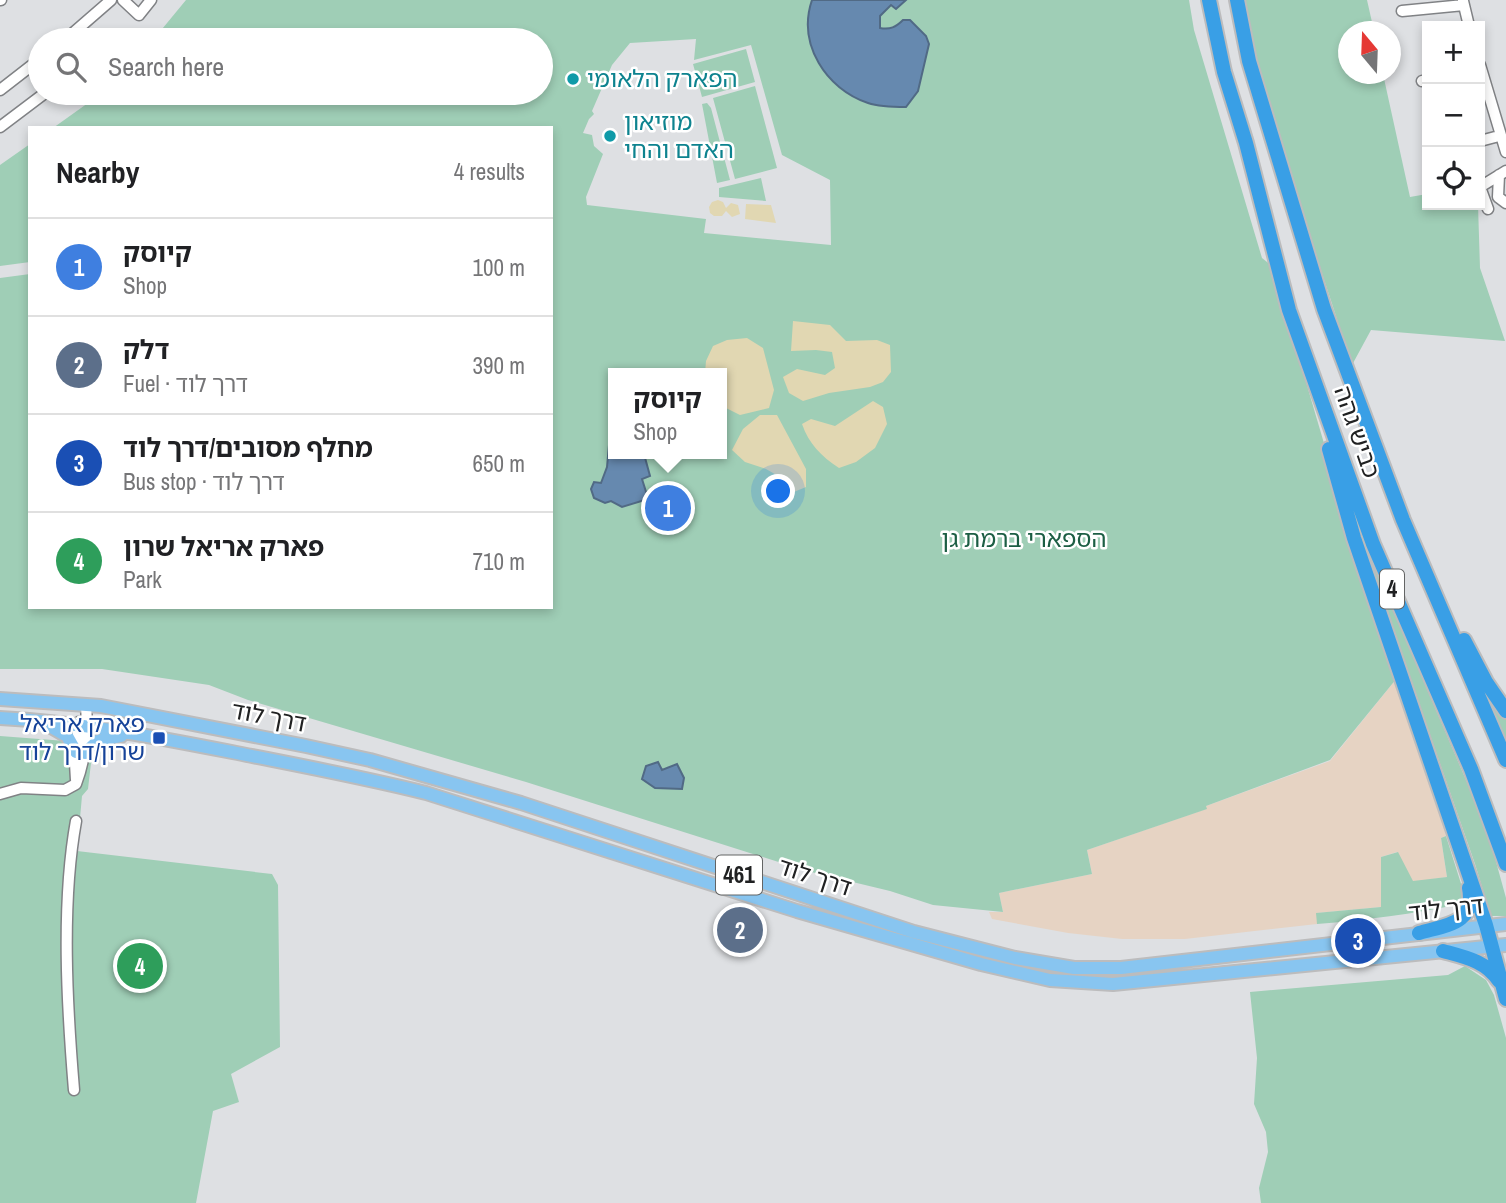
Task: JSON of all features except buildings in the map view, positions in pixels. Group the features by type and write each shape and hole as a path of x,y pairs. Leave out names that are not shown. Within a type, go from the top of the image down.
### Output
{"highway":[{"name":"כביש גהה","path":"1209,0 1224,72 1246,143 1289,310 1373,544 1471,769 1506,864"},
{"name":"כביש גהה","path":"1237,0 1249,61 1324,309 1403,520 1506,760"},
{"path":"1289,310 1354,538 1486,925 1499,946 1505,996"},
{"path":"1403,520 1467,646 1506,711"},
{"path":"1419,933 1465,916 1471,902 1437,779"},
{"path":"1443,951 1474,959 1485,965 1497,978 1505,996"}],"main road":[{"name":"דרך לוד","path":"0,699 86,705 306,746 435,778 521,803 914,932 1015,958 1074,968 1121,968 1506,924"},
{"name":"דרך לוד","path":"0,718 83,725 142,734 426,793 797,911 971,961 1050,980 1113,984 1499,946"},
{"path":"38,721 67,736 80,752 103,739 142,734"}],"street":[{"path":"82,28 111,0"},
{"path":"123,0 139,15 151,0"},
{"path":"1402,11 1464,3 1468,21"},
{"path":"0,90 28,68"},
{"path":"1485,84 1506,152"},
{"path":"0,127 29,105"},
{"path":"1485,140 1500,136"},
{"path":"1502,173 1498,197 1506,203"},
{"path":"1488,209 1480,187 1502,173"},
{"path":"0,794 21,788 65,790 76,784 86,705"},
{"path":"74,1090 68,954 71,849 76,821"}],"shaded area":[{"path":"1397,678 1435,789 1446,836 1441,838 1447,877 1413,882 1397,852 1381,857 1381,907 1317,913 1317,924 1185,939 1122,939 1068,933 992,919 989,912 1003,912 999,893 1092,874 1087,850 1206,809 1206,806 1330,761"}],"green space":[{"name":"הספארי ברמת גן","path":"186,0 1189,0 1194,30 1262,258 1272,266 1397,678 1330,760 1206,806 1207,809 1087,850 1092,874 999,893 1003,912 933,905 890,891 807,871 526,782 248,700 209,685 102,669 0,669 0,278 28,274 28,609 553,609 553,126 56,126 85,105 553,105 553,28 163,28","holes":["696,39 694,60 751,45 782,155 830,180 831,245 704,233 706,219 587,205 586,197 603,154 594,146 592,135 583,133 594,114 592,111 612,65 630,43"]},
{"path":"1243,0 1367,0 1372,21 1338,21 1338,84 1385,84 1410,197 1422,195 1422,210 1478,210 1480,268 1505,341 1371,330 1352,365 1250,44"},
{"path":"746,49 755,82 702,97 693,64"},
{"path":"755,86 777,168 735,179 713,98"},
{"path":"707,103 711,108 730,180 717,183 702,104"},
{"path":"28,145 28,262 0,266 0,165"},
{"path":"761,178 766,201 719,197 719,188"},
{"path":"1358,528 1487,829 1506,898 1506,916 1491,916"},
{"path":"1475,670 1506,715 1506,745"},
{"path":"0,736 118,745 105,749 91,763 88,789 82,796 77,851 272,874 278,885 280,1047 231,1074 239,1102 213,1111 196,1203 0,1203"},
{"path":"1446,836 1463,890 1461,904 1317,924 1316,913 1381,907 1381,857 1398,852 1413,881 1447,877 1441,838"},
{"path":"1465,966 1486,980 1494,995 1506,1038 1506,1203 1261,1203 1259,1188 1268,1152 1266,1132 1254,1104 1257,1058 1250,992 1448,975"}],"sand":[{"path":"712,202 723,202 726,208 731,203 738,205 740,214 732,217 726,211 722,216 714,216 709,207"},
{"path":"746,204 771,205 776,223 745,219"},
{"path":"793,321 830,325 846,341 877,340 890,345 891,372 883,382 870,387 829,393 803,401 789,393 783,377 797,369 825,375 835,368 832,352 791,351"},
{"path":"747,338 763,348 774,390 769,408 740,415 727,408 727,368 705,368 713,346 727,340"},
{"path":"873,401 883,407 887,424 875,448 856,462 839,468 816,449 802,424 811,419 835,426"},
{"path":"760,415 777,415 806,469 806,487 789,494 780,477 745,462 732,450 743,429"}],"water":[{"path":"812,0 906,0 896,9 891,5 880,16 880,28 890,28 903,20 910,20 926,36 929,44 918,91 906,107 868,103 839,87 828,76 812,48 808,16"},
{"path":"608,456 608,459 645,459 650,476 642,479 647,495 645,500 622,507 611,501 605,503 594,498 591,489 594,482 601,483"},
{"path":"658,762 662,770 677,764 684,778 682,789 655,788 642,779 646,766"}],"place":[{"name":"הפארק הלאומי","path":"573,79"},
{"name":"מוזיאון האדם והחי","path":"610,136"},
{"name":"קיוסק","path":"668,508"},
{"name":"פארק אריאל שרון/דרך לוד","path":"159,738"},
{"name":"דלק","path":"740,930"},
{"name":"מחלף מסובים/דרך לוד","path":"1358,941"},
{"name":"פארק אריאל שרון","path":"140,966"}]}
